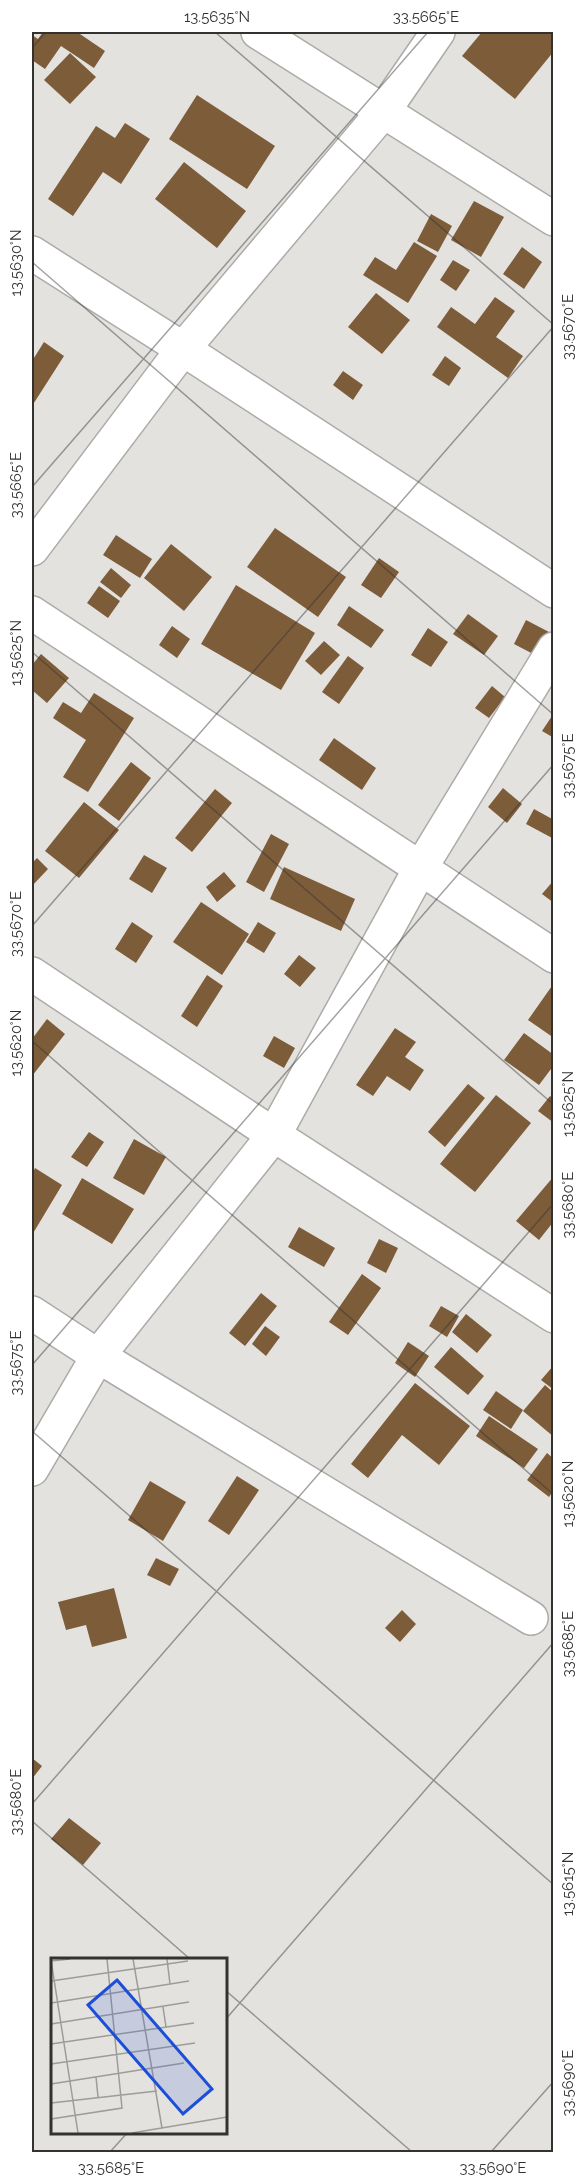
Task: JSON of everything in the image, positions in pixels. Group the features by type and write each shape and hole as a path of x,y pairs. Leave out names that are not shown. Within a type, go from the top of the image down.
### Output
{"street":[{"path":"258,32 554,219"},
{"path":"32,549 183,349 383,112 438,32"},
{"path":"32,253 554,591"},
{"path":"32,613 554,956"},
{"path":"32,1470 98,1356 274,1135 420,869 554,649"},
{"path":"32,974 274,1135 554,1316"},
{"path":"32,1313 98,1356 531,1618"}],"building":[{"path":"43,32 77,32 105,51 94,68 61,46 45,69 32,60 32,35 38,39"},
{"path":"482,32 554,32 554,51 515,99 462,56"},
{"path":"70,53 96,77 70,104 44,80"},
{"path":"197,95 275,146 247,189 169,139"},
{"path":"125,123 150,139 121,184 103,172 73,216 48,199 96,126 115,138"},
{"path":"184,162 246,211 217,248 155,199"},
{"path":"474,201 504,217 481,257 451,240"},
{"path":"431,214 452,226 438,252 417,241"},
{"path":"414,242 437,256 408,303 363,275 375,257 396,270"},
{"path":"522,247 542,262 524,289 503,274"},
{"path":"453,260 470,270 456,291 440,280"},
{"path":"376,293 410,320 382,354 348,327"},
{"path":"495,297 515,311 496,337 523,356 508,378 437,327 451,307 475,324"},
{"path":"44,342 64,356 32,406 32,361"},
{"path":"445,356 461,368 449,386 432,375"},
{"path":"343,371 363,385 353,400 333,385"},
{"path":"275,528 346,577 318,617 247,567"},
{"path":"116,535 152,559 140,578 103,555"},
{"path":"171,544 212,577 184,611 144,578"},
{"path":"379,558 399,572 381,598 361,585"},
{"path":"111,568 131,585 121,598 100,582"},
{"path":"236,585 315,633 281,690 201,644"},
{"path":"99,586 120,601 108,618 87,603"},
{"path":"349,606 384,630 371,648 337,625"},
{"path":"468,614 498,636 484,655 453,634"},
{"path":"526,620 549,632 537,656 514,644"},
{"path":"172,626 190,639 177,658 159,645"},
{"path":"428,628 448,642 431,667 411,655"},
{"path":"324,641 340,655 321,675 305,661"},
{"path":"41,654 69,678 47,703 32,690 32,665"},
{"path":"348,656 364,668 339,704 322,692"},
{"path":"492,686 505,697 489,718 475,708"},
{"path":"94,693 134,718 88,792 63,777 86,740 53,718 63,702 81,713"},
{"path":"554,713 554,738 542,731"},
{"path":"334,738 376,768 362,790 319,760"},
{"path":"131,762 151,778 119,821 98,805"},
{"path":"503,788 522,804 507,823 488,807"},
{"path":"215,789 232,803 192,852 175,838"},
{"path":"84,802 119,830 79,878 45,851"},
{"path":"534,809 554,820 554,839 526,824"},
{"path":"271,834 289,844 264,892 246,882"},
{"path":"144,855 167,868 152,893 129,879"},
{"path":"37,858 48,869 32,886 32,863"},
{"path":"284,867 355,899 341,931 270,899"},
{"path":"224,872 236,886 217,902 206,887"},
{"path":"554,880 554,903 542,894"},
{"path":"201,902 249,934 222,975 173,942"},
{"path":"132,922 153,936 136,963 115,949"},
{"path":"258,922 276,933 264,953 246,942"},
{"path":"299,955 316,968 300,987 284,974"},
{"path":"207,975 223,986 197,1027 181,1016"},
{"path":"554,983 554,1038 528,1020"},
{"path":"47,1019 65,1034 32,1076 32,1039"},
{"path":"395,1028 416,1042 405,1057 424,1070 410,1091 387,1076 373,1096 356,1085"},
{"path":"524,1033 554,1055 554,1065 539,1085 504,1060"},
{"path":"274,1036 295,1048 284,1068 263,1056"},
{"path":"468,1084 485,1098 445,1147 428,1132"},
{"path":"496,1095 531,1123 475,1192 440,1164"},
{"path":"550,1096 554,1099 554,1123 538,1111"},
{"path":"89,1132 104,1142 87,1167 71,1157"},
{"path":"134,1139 166,1157 144,1195 113,1178"},
{"path":"35,1168 62,1185 32,1235 32,1175"},
{"path":"554,1176 554,1221 539,1240 516,1221"},
{"path":"82,1178 134,1209 112,1244 62,1214"},
{"path":"299,1227 335,1248 324,1267 288,1247"},
{"path":"379,1239 398,1248 386,1273 367,1263"},
{"path":"362,1274 381,1288 348,1335 329,1322"},
{"path":"261,1293 277,1306 245,1346 229,1333"},
{"path":"441,1306 459,1316 447,1337 429,1326"},
{"path":"466,1314 492,1335 477,1353 452,1332"},
{"path":"265,1326 280,1337 266,1356 252,1344"},
{"path":"408,1342 429,1356 415,1377 395,1363"},
{"path":"451,1347 484,1376 468,1395 434,1367"},
{"path":"554,1365 554,1390 541,1380"},
{"path":"415,1383 470,1426 439,1465 402,1435 368,1478 351,1464"},
{"path":"545,1385 554,1393 554,1437 523,1411"},
{"path":"496,1391 523,1410 511,1429 483,1410"},
{"path":"489,1416 538,1449 524,1468 476,1436"},
{"path":"547,1453 554,1459 554,1490 549,1497 527,1480"},
{"path":"237,1476 259,1490 229,1535 208,1521"},
{"path":"150,1481 186,1502 163,1541 128,1520"},
{"path":"156,1558 179,1569 170,1586 147,1575"},
{"path":"114,1588 127,1638 92,1647 86,1625 66,1630 58,1602"},
{"path":"402,1610 416,1624 400,1642 385,1628"},
{"path":"32,1758 42,1766 32,1779"},
{"path":"69,1818 101,1843 83,1865 51,1839"}]}
